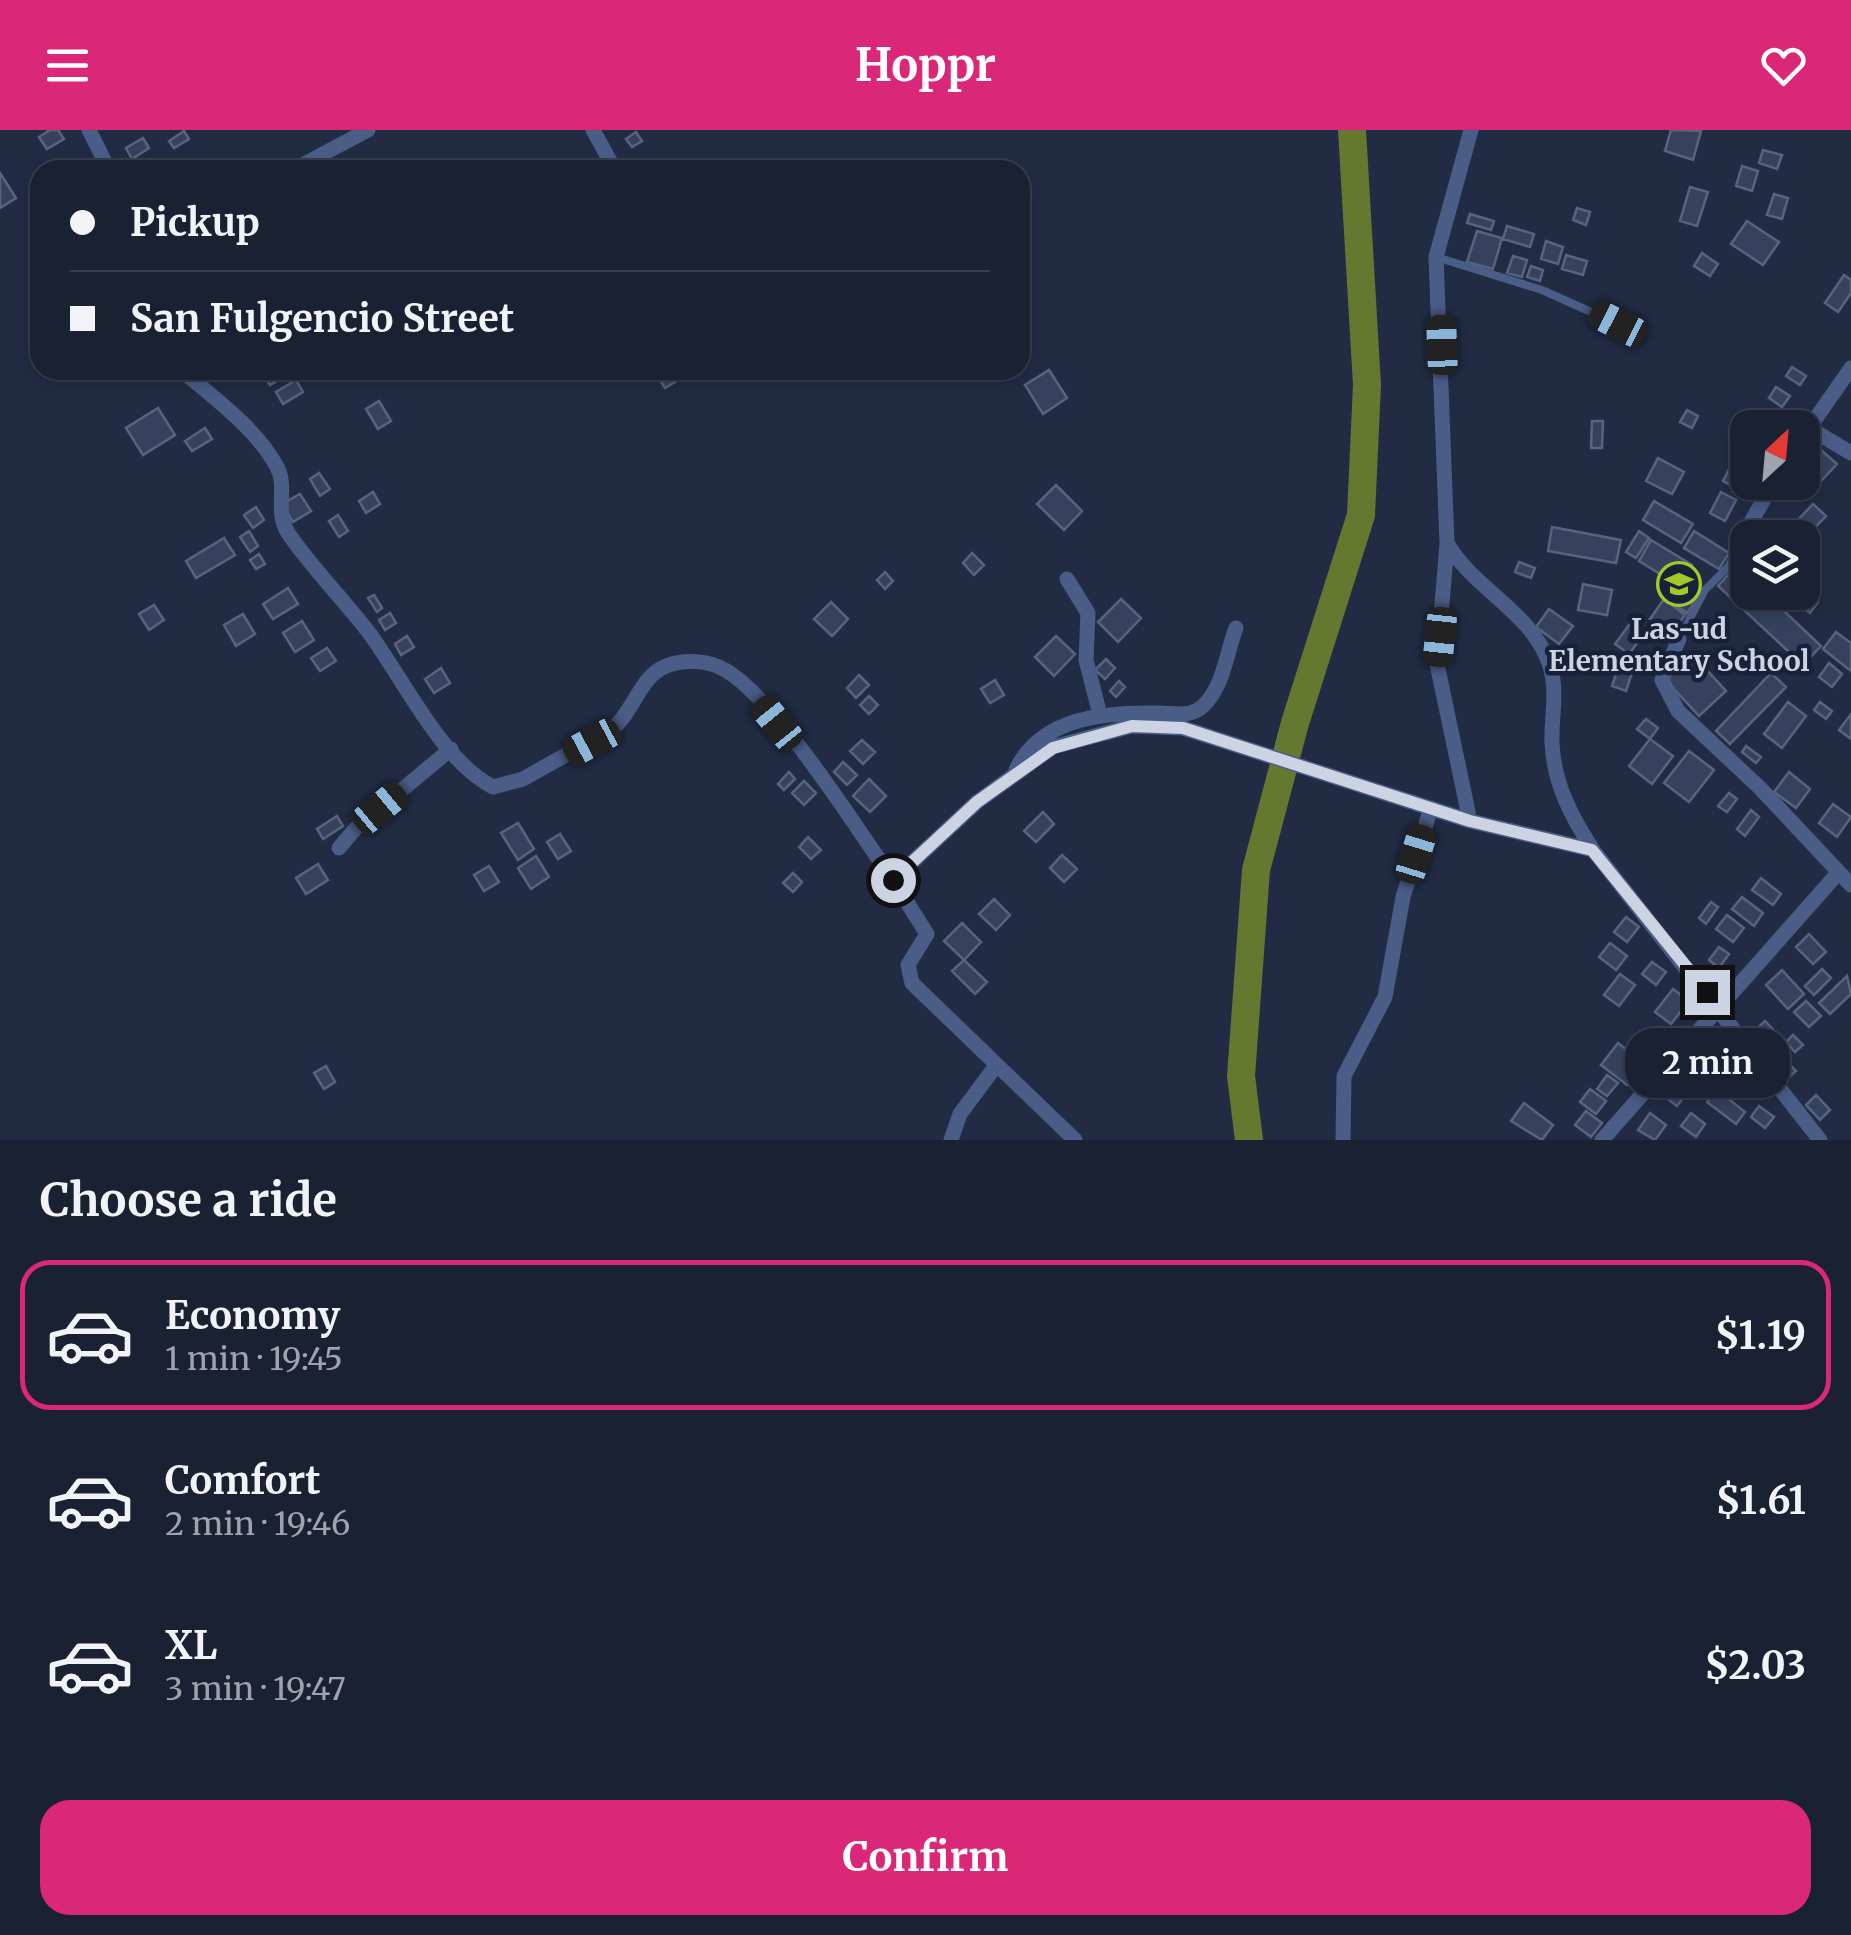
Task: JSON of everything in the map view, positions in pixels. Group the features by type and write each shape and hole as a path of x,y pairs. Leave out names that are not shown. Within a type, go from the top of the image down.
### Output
{"street":[{"path":"88,130 104,160"},
{"path":"312,160 368,130"},
{"path":"593,130 610,160"},
{"path":"1470,821 1437,664 1448,543 1436,257 1471,130"},
{"path":"1820,413 1851,368"},
{"path":"193,380 216,399 276,466 279,508 288,532 371,636 451,749 480,781 493,787 508,786 612,729 624,719 642,686 664,666 711,663 730,672 813,766 927,934 912,956 906,975 1075,1140"},
{"path":"1820,439 1851,453"},
{"path":"1448,543 1459,564 1510,607 1539,643 1550,668 1556,703 1552,740 1557,783 1592,850 1820,1140"},
{"path":"1067,579 1088,613 1086,660 1100,716"},
{"path":"1014,774 1026,748 1072,721 1100,716 1179,714 1202,707 1221,678 1236,628"},
{"path":"1679,639 1662,680 1678,712 1760,788 1851,885"},
{"path":"893,880 1014,774 1053,748 1088,734 1156,725 1203,734 1470,821 1592,850"},
{"path":"339,848 356,828 451,749"},
{"path":"1344,1140 1344,1076 1384,997 1425,806"},
{"path":"1602,1140 1838,873"},
{"path":"951,1140 960,1114 995,1066"}],"lane":[{"path":"1436,257 1542,290 1618,324"},
{"path":"1679,639 1705,590 1730,564"}],"building":[{"path":"58,130 64,139 47,149 39,137"},
{"path":"1671,130 1701,131 1693,160 1665,151"},
{"path":"184,131 189,139 174,148 169,141"},
{"path":"636,132 642,141 632,147 626,139"},
{"path":"143,138 149,148 132,159 126,148"},
{"path":"1763,150 1782,155 1777,169 1759,163"},
{"path":"1742,166 1758,171 1752,191 1736,186"},
{"path":"0,173 16,198 0,208"},
{"path":"1690,187 1708,192 1697,226 1680,221"},
{"path":"1774,194 1788,198 1782,219 1767,215"},
{"path":"1577,208 1590,212 1586,225 1573,220"},
{"path":"1470,214 1494,221 1491,230 1467,223"},
{"path":"1747,221 1779,242 1763,265 1731,244"},
{"path":"1507,226 1534,234 1530,247 1503,239"},
{"path":"1477,231 1502,238 1493,269 1467,262"},
{"path":"1546,241 1563,247 1558,264 1541,259"},
{"path":"1702,253 1718,264 1710,276 1694,266"},
{"path":"1566,255 1587,261 1583,275 1562,269"},
{"path":"1513,256 1527,260 1522,277 1507,273"},
{"path":"1531,266 1543,270 1540,281 1527,277"},
{"path":"1844,275 1851,280 1851,293 1838,312 1825,303"},
{"path":"1792,367 1806,376 1800,385 1786,376"},
{"path":"1049,370 1067,398 1043,414 1025,385"},
{"path":"296,380 303,392 283,404 276,392"},
{"path":"660,380 678,380 665,388"},
{"path":"1776,387 1790,396 1782,407 1769,398"},
{"path":"379,401 391,421 378,429 366,409"},
{"path":"158,408 175,435 143,455 126,428"},
{"path":"1687,410 1698,416 1692,428 1680,422"},
{"path":"1592,421 1603,421 1602,448 1591,448"},
{"path":"205,428 212,439 192,451 185,441"},
{"path":"1820,451 1837,464 1821,481 1820,480"},
{"path":"1658,458 1684,472 1672,494 1646,481"},
{"path":"319,473 330,489 320,496 310,479"},
{"path":"1056,485 1082,511 1064,530 1037,504"},
{"path":"373,492 380,504 366,513 359,501"},
{"path":"1721,492 1736,500 1725,521 1710,513"},
{"path":"300,494 311,511 293,522 282,504"},
{"path":"1654,501 1693,524 1681,543 1643,520"},
{"path":"1813,504 1826,516 1820,522 1798,520"},
{"path":"256,507 264,520 253,528 244,515"},
{"path":"338,515 348,531 339,537 329,521"},
{"path":"1552,527 1621,540 1616,563 1548,551"},
{"path":"249,531 258,546 250,552 240,537"},
{"path":"1639,531 1649,538 1636,558 1626,552"},
{"path":"1694,531 1729,553 1719,569 1684,548"},
{"path":"224,538 235,555 196,578 186,561"},
{"path":"1651,540 1692,565 1680,586 1639,561"},
{"path":"972,553 984,565 974,575 963,563"},
{"path":"259,554 265,564 256,569 250,560"},
{"path":"1519,562 1535,568 1531,578 1515,572"},
{"path":"885,572 893,581 885,589 877,580"},
{"path":"1730,573 1730,597 1718,586"},
{"path":"1583,584 1612,590 1607,615 1578,610"},
{"path":"1672,586 1695,602 1687,613 1664,597"},
{"path":"288,588 298,604 273,619 263,604"},
{"path":"374,595 382,608 377,612 368,598"},
{"path":"1121,599 1141,618 1118,642 1098,622"},
{"path":"1664,599 1685,615 1671,634 1650,619"},
{"path":"831,602 848,619 832,636 814,619"},
{"path":"154,605 164,620 149,630 139,614"},
{"path":"1549,609 1573,626 1559,644 1536,627"},
{"path":"1744,610 1783,610 1821,646 1803,665"},
{"path":"390,613 396,623 385,630 379,620"},
{"path":"243,614 255,634 236,646 224,625"},
{"path":"302,621 314,640 295,652 283,633"},
{"path":"1629,625 1643,635 1629,654 1615,644"},
{"path":"1836,632 1851,643 1851,671 1823,649"},
{"path":"407,636 414,647 401,655 395,644"},
{"path":"1056,636 1075,654 1054,676 1035,657"},
{"path":"327,648 336,661 320,671 311,658"},
{"path":"1691,653 1726,691 1699,716 1664,678"},
{"path":"1106,659 1115,668 1105,679 1095,670"},
{"path":"1829,663 1842,674 1832,687 1819,677"},
{"path":"1619,665 1633,670 1626,691 1612,686"},
{"path":"441,668 450,683 434,693 425,679"},
{"path":"1771,673 1786,687 1730,744 1716,731"},
{"path":"859,675 869,685 856,698 847,688"},
{"path":"995,680 1004,695 990,703 981,689"},
{"path":"1119,681 1125,687 1116,697 1110,691"},
{"path":"869,696 878,705 869,714 860,705"},
{"path":"1788,702 1806,716 1782,748 1764,734"},
{"path":"1820,702 1832,711 1826,719 1814,710"},
{"path":"1851,714 1851,739 1839,730"},
{"path":"1646,719 1658,728 1650,739 1637,729"},
{"path":"1650,739 1673,756 1652,784 1629,766"},
{"path":"862,740 875,752 863,764 850,751"},
{"path":"1746,746 1761,757 1756,763 1742,752"},
{"path":"1689,751 1714,770 1689,802 1664,783"},
{"path":"843,762 857,775 847,785 834,772"},
{"path":"789,772 795,779 784,790 778,784"},
{"path":"1789,772 1810,789 1796,808 1774,792"},
{"path":"869,779 886,796 870,812 853,796"},
{"path":"804,781 816,793 804,805 792,793"},
{"path":"1729,793 1737,799 1727,812 1718,806"},
{"path":"1833,804 1851,817 1837,837 1819,823"},
{"path":"1751,810 1759,817 1745,836 1737,829"},
{"path":"1043,812 1054,824 1036,842 1024,831"},
{"path":"337,816 343,826 323,839 317,829"},
{"path":"518,823 534,849 518,860 501,833"},
{"path":"560,834 571,851 558,859 547,842"},
{"path":"808,837 821,850 811,859 799,847"},
{"path":"1062,855 1077,869 1064,882 1050,868"},
{"path":"536,856 549,877 531,889 518,868"},
{"path":"318,864 328,880 306,894 296,878"},
{"path":"489,866 499,882 484,891 474,875"},
{"path":"793,873 802,882 793,892 783,883"},
{"path":"1761,878 1781,894 1773,905 1752,890"},
{"path":"1742,897 1763,913 1754,926 1732,909"},
{"path":"994,899 1010,915 996,930 979,914"},
{"path":"1711,902 1718,907 1706,924 1699,918"},
{"path":"1727,915 1744,928 1733,942 1716,929"},
{"path":"1626,917 1639,927 1627,942 1614,932"},
{"path":"962,923 981,942 964,960 944,941"},
{"path":"1809,934 1826,952 1813,964 1796,947"},
{"path":"1610,943 1627,956 1616,970 1599,957"},
{"path":"1719,947 1729,954 1719,968 1709,960"},
{"path":"964,960 987,982 975,994 952,971"},
{"path":"1652,962 1666,972 1656,985 1642,974"},
{"path":"1822,969 1831,978 1814,995 1805,986"},
{"path":"1782,970 1804,994 1788,1009 1766,985"},
{"path":"1620,974 1635,985 1619,1006 1604,995"},
{"path":"1847,976 1851,994 1830,1014 1819,1003"},
{"path":"1673,989 1689,1001 1671,1024 1655,1012"},
{"path":"1806,1001 1821,1016 1809,1027 1794,1012"},
{"path":"1765,1021 1785,1042 1769,1058 1748,1037"},
{"path":"1793,1035 1803,1045 1795,1052 1786,1042"},
{"path":"1710,1042 1728,1055 1712,1076 1694,1063"},
{"path":"1618,1043 1644,1063 1627,1085 1601,1065"},
{"path":"1788,1063 1796,1071 1788,1078 1781,1070"},
{"path":"326,1066 335,1082 324,1089 314,1073"},
{"path":"1678,1072 1694,1084 1677,1106 1661,1094"},
{"path":"1607,1075 1618,1083 1607,1096 1597,1089"},
{"path":"1590,1089 1606,1101 1596,1114 1580,1102"},
{"path":"1717,1090 1745,1112 1736,1124 1707,1102"},
{"path":"1816,1095 1830,1110 1820,1120 1806,1105"},
{"path":"1524,1103 1553,1125 1542,1140 1511,1121"},
{"path":"1759,1106 1774,1117 1765,1128 1751,1117"},
{"path":"1586,1111 1602,1123 1591,1137 1575,1125"},
{"path":"1650,1113 1666,1125 1655,1140 1638,1130"},
{"path":"1691,1113 1705,1124 1696,1137 1681,1126"}],"waterway":[{"path":"1249,1140 1241,1076 1256,870 1295,723 1361,515 1367,385 1352,130"}],"place":[{"name":"Las-ud Elementary School","path":"1679,584"}],"route":[{"path":"893,880 977,802 1053,748 1088,734 1132,726 1183,728 1470,821 1592,850 1707,992"}]}
